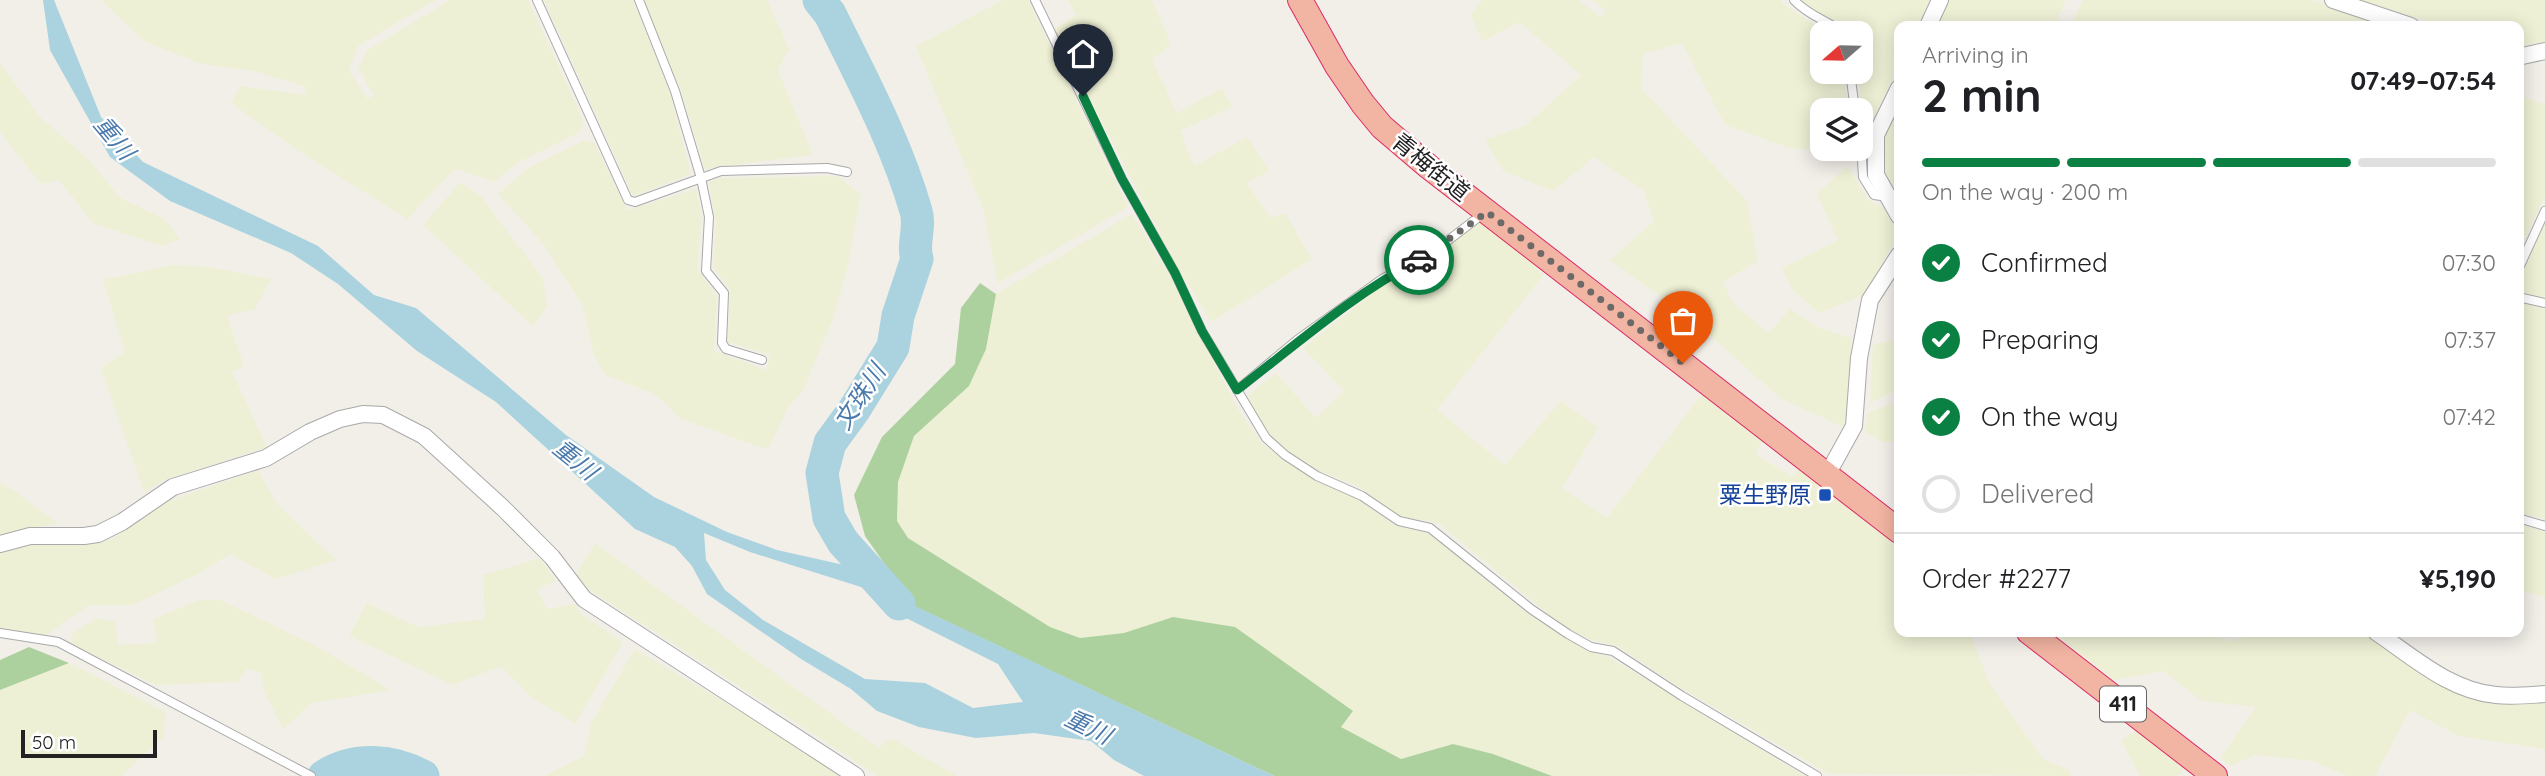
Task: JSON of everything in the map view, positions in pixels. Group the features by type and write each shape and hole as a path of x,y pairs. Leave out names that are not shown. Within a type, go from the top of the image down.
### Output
{"highway":[{"name":"青梅街道","path":"1300,0 1337,66 1382,127 1487,212 1894,527"},
{"name":"411","path":"2035,637 2216,776"}],"street":[{"path":"1930,21 1940,0"},
{"path":"2333,0 2396,21"},
{"path":"2524,55 2545,51"},
{"path":"1894,99 1877,135 1876,175 1894,207"},
{"path":"1827,475 1854,426 1859,358 1870,300 1894,262"},
{"path":"0,544 30,537 98,534 122,522 173,487 266,458 310,432 340,419 363,414 383,415 424,436 493,499 552,557 584,599 856,776"},
{"path":"2383,637 2441,676 2467,689 2496,695 2545,694"}],"lane":[{"path":"537,0 628,200 635,202 721,172 827,168 847,172"},
{"path":"639,0 675,91 701,178 709,217 706,271 724,293 722,343 726,349 762,360"},
{"path":"1035,0 1122,179 1175,273 1202,331 1260,431 1284,455 1317,476 1362,496 1399,521 1430,528 1531,609 1567,634 1591,647 1613,651 1682,696 1818,776"},
{"path":"1794,0 1807,14 1822,21"},
{"path":"1862,161 1863,177 1874,195 1888,197"},
{"path":"2524,257 2545,211"},
{"path":"1237,390 1297,340 1382,279 1429,255 1487,212"},
{"path":"2524,298 2545,303"},
{"path":"2524,520 2545,526"},
{"path":"0,633 58,642 311,776"}],"green space":[{"path":"101,0 436,0 358,46 349,70 367,99 374,95 358,68 368,50 450,0 528,0 584,122 580,132 517,163 495,182 455,169 407,219 300,152 231,103 240,86 306,95 306,87 254,71 201,64 144,41"},
{"path":"544,0 633,0 670,93 691,174 633,196"},
{"path":"644,0 767,0 789,49 778,70 813,155 705,169 681,91"},
{"path":"1003,0 1028,0 1128,207 998,283 983,209 916,46"},
{"path":"1068,0 1152,0 1171,44 1152,60 1177,113 1222,88 1232,107 1180,131 1194,166 1247,137 1269,171 1247,183 1271,218 1285,213 1312,259 1211,322 1170,254 1054,29 1076,15"},
{"path":"1482,0 1578,0 1601,17 1606,10 1592,0 1781,0 1810,21 1810,84 1845,84 1846,98 1810,98 1810,149 1790,148 1725,125 1682,43 1643,54 1641,88 1747,201 1758,261 1723,282 1733,303 1768,333 1790,309 1820,328 1851,338 1850,412 1843,427 1780,398 1695,322 1610,260 1654,221 1643,190 1594,157 1553,191 1503,171 1485,140 1526,125 1581,75 1519,22 1482,42 1471,14"},
{"path":"1802,0 1930,0 1920,21 1894,21 1894,75 1873,119 1873,98 1861,98 1859,84 1873,84 1873,21 1838,21 1809,8"},
{"path":"1947,0 2066,0 2056,21 1936,21"},
{"path":"2083,0 2312,0 2383,21 2073,21"},
{"path":"2360,0 2545,0 2545,42 2524,45 2524,21 2427,21"},
{"path":"0,63 39,116 91,162 119,197 164,219 180,239 163,246 94,224 59,180 41,184 0,132"},
{"path":"2524,97 2545,104 2545,196 2524,241"},
{"path":"1894,114 1894,194 1885,179 1883,137"},
{"path":"583,141 594,142 627,210 696,189 702,217 697,269 717,296 714,351 767,370 770,355 728,342 730,290 713,267 716,223 709,182 720,178 837,176 861,194 849,261 834,316 803,391 789,405 768,450 681,419 655,394 605,375 594,355 583,307 545,246 498,194 528,168"},
{"path":"1847,166 1868,200 1884,208 1894,227 1894,241 1865,295 1819,313 1792,289 1782,268 1838,240 1817,194"},
{"path":"460,182 480,195 543,278 547,307 533,326 423,225"},
{"path":"1132,214 1170,276 1240,413 1263,444 1303,473 1359,500 1395,525 1429,533 1524,611 1584,649 1609,657 1805,776 1552,776 1493,754 1453,744 1401,759 1341,727 1353,712 1173,617 1124,633 1080,638 1050,627 908,538 897,521 898,482 914,436 969,386 986,349 996,294"},
{"path":"1481,219 1544,274 1437,410 1505,465 1561,401 1598,428 1562,488 1607,518 1705,390 1763,439 1756,454 1792,477 1800,466 1894,541 1894,637 1971,637 1991,686 2043,759 2069,770 2072,776 1829,774 1682,689 1617,646 1592,640 1565,628 1438,523 1400,517 1359,487 1315,469 1281,447 1261,425 1248,396 1276,373 1316,418 1344,391 1303,348 1386,283 1428,264"},
{"path":"2545,223 2545,298 2524,293 2524,268"},
{"path":"172,265 208,267 271,279 255,309 227,316 244,366 232,372 267,447 165,480 144,492 101,368 125,352 103,280"},
{"path":"980,283 996,294 986,349 969,386 914,436 898,482 897,521 908,538 1050,627 1080,638 1124,633 1173,617 1235,627 1353,711 1341,727 1401,759 1453,744 1493,754 1552,776 1274,776 914,606 865,536 854,495 882,437 955,364 961,308"},
{"path":"2524,304 2545,309 2545,519 2524,514"},
{"path":"1894,339 1894,391 1870,403 1873,345"},
{"path":"1894,402 1894,441 1884,442 1865,432 1868,413"},
{"path":"258,470 277,504 336,560 276,579 230,554 200,573 133,605 89,605 43,637 0,630 0,553 11,547 63,541 87,545 112,539 165,502"},
{"path":"0,483 13,490 58,523 0,535"},
{"path":"2524,526 2545,532 2545,597 2524,592"},
{"path":"595,543 878,748 891,738 957,776 878,776 590,590 575,575"},
{"path":"540,558 556,581 537,589 547,609 574,604 581,614 623,642 575,724 530,696 501,666 453,685 349,636 367,603 418,627 485,619 483,575"},
{"path":"199,600 221,600 316,646 391,690 312,703 283,729 263,689 262,673 247,669 238,682 156,685 71,644 72,634 97,618 115,622 118,645 158,643 153,619"},
{"path":"2058,637 2218,637 2229,642 2242,637 2371,637 2465,698 2499,703 2545,702 2545,749 2458,736 2410,710 2375,776 2348,776 2313,761 2255,755 2230,766 2220,758 2256,707 2202,701 2163,671 2114,680"},
{"path":"29,647 69,663 0,690 0,660"},
{"path":"635,649 845,776 544,776 584,756 591,723"},
{"path":"69,663 166,712 163,737 121,776 0,776 0,690"},
{"path":"2138,729 2184,768 2178,776 2140,776 2121,740"}],"water":[{"name":"重川","path":"43,0 54,0 101,117 143,162 318,246 374,295 416,308 566,435 654,497 727,532 777,550 880,573 915,606 1274,776 1144,776 1114,760 1091,741 1034,733 976,738 919,727 877,711 851,689 801,659 707,594 692,566 675,547 635,529 496,402 417,351 338,284 291,253 170,201 110,157 50,50","holes":["704,533 750,552 880,593 906,618 998,664 1023,702 973,708 925,683 865,679 763,620 725,590 706,560"]}],"waterway":[{"name":"文珠川","path":"819,0 830,14 878,111 899,160 917,217 917,259 898,316 893,347 830,443 822,473 829,518 843,542 899,604"},
{"path":"324,776 348,765 361,763 399,766 423,776"}],"way so far":[{"path":"1419,260 1487,212 1683,363"}],"place":[{"name":"粟生野原","path":"1825,495"}],"route":[{"path":"1083,96 1122,179 1175,273 1202,331 1237,390 1297,340 1382,279 1419,260"}]}
